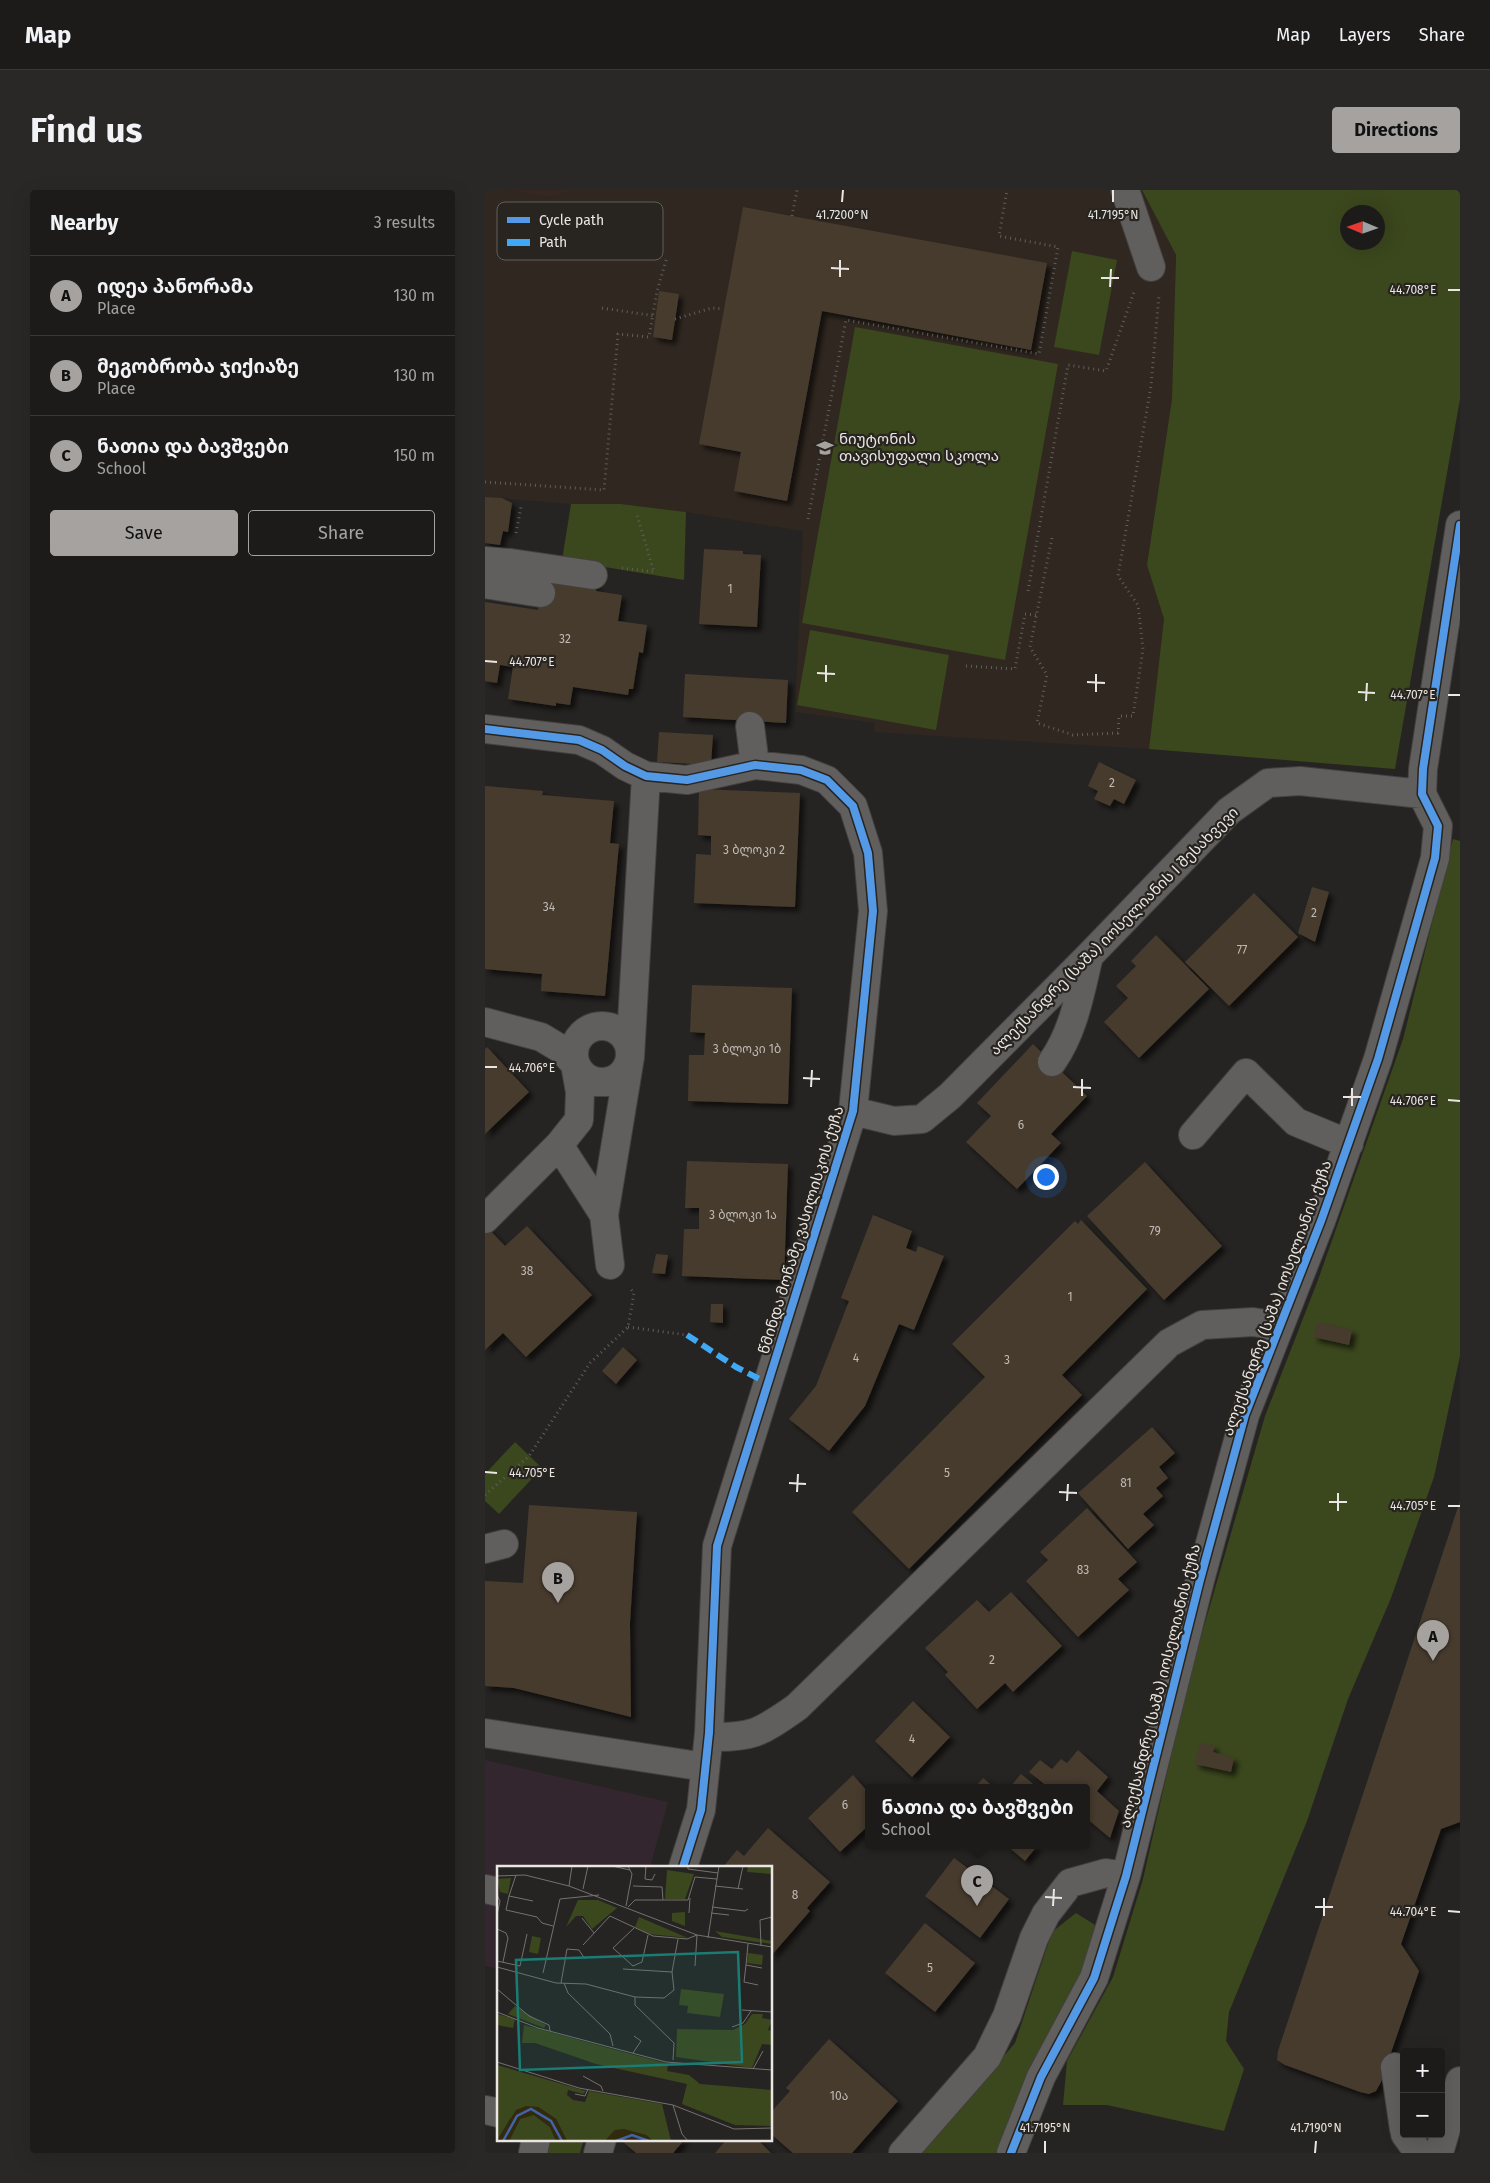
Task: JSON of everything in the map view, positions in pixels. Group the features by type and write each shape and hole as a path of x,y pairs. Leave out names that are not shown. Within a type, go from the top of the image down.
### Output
{"street":[{"path":"1125,190 1151,267"},
{"path":"1422,794 1423,769 1460,525"},
{"path":"485,561 593,575"},
{"path":"485,584 541,593"},
{"path":"750,726 755,765"},
{"name":"წმინდა მოწამე ვასილისკოს ქუჩა","path":"485,729 579,740 602,750 625,766 646,776 687,780 755,765 801,770 827,780 853,806 868,853 873,911 853,1111 717,1546 709,1737 701,1810 683,1866"},
{"path":"610,1265 604,1215 629,1056 646,776"},
{"name":"ალექსანდრე (საშა) იოსელიანის I შესახვევი","path":"853,1111 893,1121 922,1119 950,1096 1229,811 1268,783 1301,781 1387,792 1422,794"},
{"name":"ალექსანდრე (საშა) იოსელიანის ქუჩა","path":"1011,2153 1041,2077 1094,1978 1126,1876 1200,1580 1245,1415 1321,1220 1378,1059 1435,858 1439,826 1422,794"},
{"path":"1052,1062 1061,1050 1073,1021 1089,956"},
{"path":"493,1024 593,1027 602,1025 619,1031 625,1038 629,1056 622,1073 605,1082 596,1081 587,1078 561,1049 541,1037 493,1024"},
{"path":"485,1219 559,1145 579,1120 580,1092 573,1055 578,1038 593,1027"},
{"path":"1193,1135 1246,1073 1296,1122 1349,1144"},
{"path":"559,1145 604,1215"},
{"path":"709,1737 738,1738 763,1731 797,1707 1169,1342 1203,1325 1253,1322 1279,1326"},
{"path":"485,1733 705,1767"},
{"path":"903,2153 987,2058 1007,2016 1034,1938 1045,1914 1070,1883 1107,1873 1126,1876"},
{"path":"1395,2067 1400,2101"},
{"path":"1439,2153 1460,2081"},
{"path":"1408,2138 1419,2153"},
{"path":"533,2153 536,2140"},
{"path":"598,2153 602,2140"}],"path":[{"path":"792,216 797,190"},
{"path":"808,519 846,320 1039,354 1058,247 999,236 1007,190"},
{"path":"485,482 604,490 618,334 649,337 657,291 667,258"},
{"path":"1028,591 1068,365 1106,371 1142,268 1161,266 1151,386 1118,576 1138,605 1143,649 1133,716 1119,716 1118,733 1073,735 1037,723 1047,675 1030,647 1052,538"},
{"path":"602,308 654,316"},
{"path":"675,319 712,308 723,309"},
{"path":"629,570 654,572 637,516"},
{"path":"966,666 1015,669 1025,614 1037,615"},
{"path":"485,1495 529,1456 590,1363 628,1327 634,1294 610,1265"},
{"path":"628,1327 687,1335"}],"shaded area":[{"name":"ნიუტონის თავისუფალი სკოლა","path":"485,190 506,190 550,197 572,190 1142,190 1176,255 1172,399 1147,565 1164,619 1149,749 874,732 875,723 795,712 803,531 686,512 621,504 571,504 485,497"},
{"path":"506,190 572,190 550,197"},
{"path":"485,1760 668,1802 650,1866 497,1866 497,1969 485,1966"}],"green space":[{"path":"1142,190 1460,190 1460,399 1395,769 1149,749 1164,619 1147,565 1172,399 1176,255"},
{"path":"1072,251 1117,260 1099,355 1054,347"},
{"path":"855,327 1058,364 1005,660 802,623"},
{"path":"571,504 621,504 686,512 684,580 562,560"},
{"path":"810,630 949,655 936,730 797,705"},
{"path":"1453,839 1460,841 1460,1356 1434,1477 1391,1598 1348,1699 1307,1821 1229,2012 1226,2041 1244,2069 1224,2131 1107,2105 1063,2105 1067,2061 1113,1977 1143,1879 1187,1685 1265,1416 1318,1280 1403,1039"},
{"path":"515,1442 542,1468 499,1514 485,1501 485,1474"},
{"path":"1076,1913 1095,1925 1086,1967 999,2153 921,2153 1015,2043 1052,1932"},
{"path":"551,2140 584,2140 580,2153 547,2153"}],"building":[{"path":"743,207 1047,263 1031,350 822,311 787,501 734,491 741,452 699,444"},
{"path":"659,291 679,294 672,340 653,337"},
{"path":"485,497 502,498 512,503 508,532 503,531 500,545 485,543"},
{"path":"704,549 743,551 743,554 761,555 757,627 699,624"},
{"path":"543,577 597,585 596,591 622,595 618,621 647,625 643,653 639,652 633,689 629,689 628,695 573,687 570,705 556,703 556,706 508,699 513,667 500,665 497,683 485,681 485,602 538,610"},
{"path":"685,674 788,680 786,723 683,717"},
{"path":"659,732 713,735 711,765 657,762"},
{"path":"1099,762 1136,780 1124,804 1114,799 1110,806 1094,799 1098,791 1088,786"},
{"path":"485,786 543,791 542,795 614,801 610,843 619,844 605,996 541,991 542,974 485,969"},
{"path":"699,789 800,793 795,907 694,903 696,854 711,855 711,836 698,835"},
{"path":"1312,887 1329,892 1315,942 1298,933"},
{"path":"1254,893 1298,937 1229,1006 1185,962"},
{"path":"1156,935 1209,989 1139,1058 1104,1022 1128,998 1116,986 1136,966 1131,961"},
{"path":"692,985 792,988 788,1104 688,1101 689,1055 704,1055 705,1033 690,1032"},
{"path":"1033,1044 1087,1096 1051,1134 1061,1143 1017,1189 966,1142 991,1116 977,1103"},
{"path":"487,1047 529,1092 485,1134 485,1049"},
{"path":"687,1161 788,1164 784,1280 682,1276 684,1229 699,1229 699,1208 685,1208"},
{"path":"1145,1162 1222,1246 1164,1300 1087,1216"},
{"path":"873,1215 912,1231 906,1248 916,1252 918,1246 944,1256 914,1330 899,1324 865,1406 829,1451 789,1419 816,1386 849,1301 841,1298"},
{"path":"1081,1220 1147,1289 1062,1375 1082,1395 909,1569 852,1512 985,1377 952,1344 1075,1221 1078,1224"},
{"path":"485,1225 505,1246 527,1226 592,1295 526,1357 503,1333 485,1350"},
{"path":"656,1254 668,1255 665,1274 652,1273"},
{"path":"711,1304 723,1304 723,1323 710,1322"},
{"path":"1317,1322 1352,1330 1349,1345 1313,1337"},
{"path":"623,1347 637,1360 616,1384 602,1371"},
{"path":"1152,1427 1175,1453 1159,1467 1168,1478 1156,1488 1163,1496 1143,1514 1154,1525 1128,1549 1078,1493"},
{"path":"1460,1501 1460,1822 1441,1829 1401,1944 1419,1971 1381,2082 1376,2091 1369,2094 1285,2065 1277,2060 1278,2051"},
{"path":"529,1505 637,1512 630,1623 631,1717 514,1688 485,1686 485,1581 523,1583"},
{"path":"1087,1508 1137,1562 1118,1579 1129,1590 1078,1637 1026,1581 1048,1560 1040,1552"},
{"path":"1011,1592 1062,1646 1013,1692 1005,1683 977,1709 945,1675 948,1672 925,1648 977,1600 989,1612"},
{"path":"913,1701 950,1737 912,1777 875,1741"},
{"path":"1200,1743 1215,1746 1213,1752 1234,1758 1231,1772 1195,1764"},
{"path":"1078,1750 1108,1777 1097,1791 1119,1811 1110,1838 1090,1821 1090,1784 1044,1784 1029,1772 1040,1760 1052,1769 1061,1759 1067,1763"},
{"path":"1021,1774 1033,1784 1013,1784"},
{"path":"853,1775 865,1789 865,1829 840,1852 808,1818"},
{"path":"983,1778 990,1784 978,1784"},
{"path":"768,1828 830,1882 807,1908 810,1911 773,1954 773,1866 724,1866 737,1850 744,1856"},
{"path":"1011,1849 1035,1849 1025,1861"},
{"path":"954,1858 1009,1899 980,1938 925,1896"},
{"path":"925,1923 975,1963 935,2012 885,1973"},
{"path":"829,2039 898,2101 852,2153 793,2153 773,2136 773,2110 790,2091 786,2088"},
{"path":"684,2140 673,2153 636,2153 622,2141"},
{"path":"726,2140 758,2140 771,2153 715,2153"}],"marked path":[{"path":"687,1335 736,1367 769,1384"}],"cycle path":[{"path":"1011,2153 1041,2077 1094,1978 1126,1876 1200,1580 1245,1415 1321,1221 1378,1059 1435,858 1438,826 1422,794 1423,769 1460,525"},
{"path":"485,729 579,740 602,750 625,766 646,776 687,780 755,765 801,770 827,780 853,806 868,853 873,911 853,1111 717,1546 709,1733 701,1810 683,1866"}],"place":[{"name":"ნიუტონის თავისუფალი სკოლა","path":"825,448"},
{"name":"მეგობრობა ჯიქიაზე","path":"558,1603"},
{"name":"იდეა პანორამა","path":"1433,1661"},
{"name":"ნათია და ბავშვები","path":"977,1906"}]}
